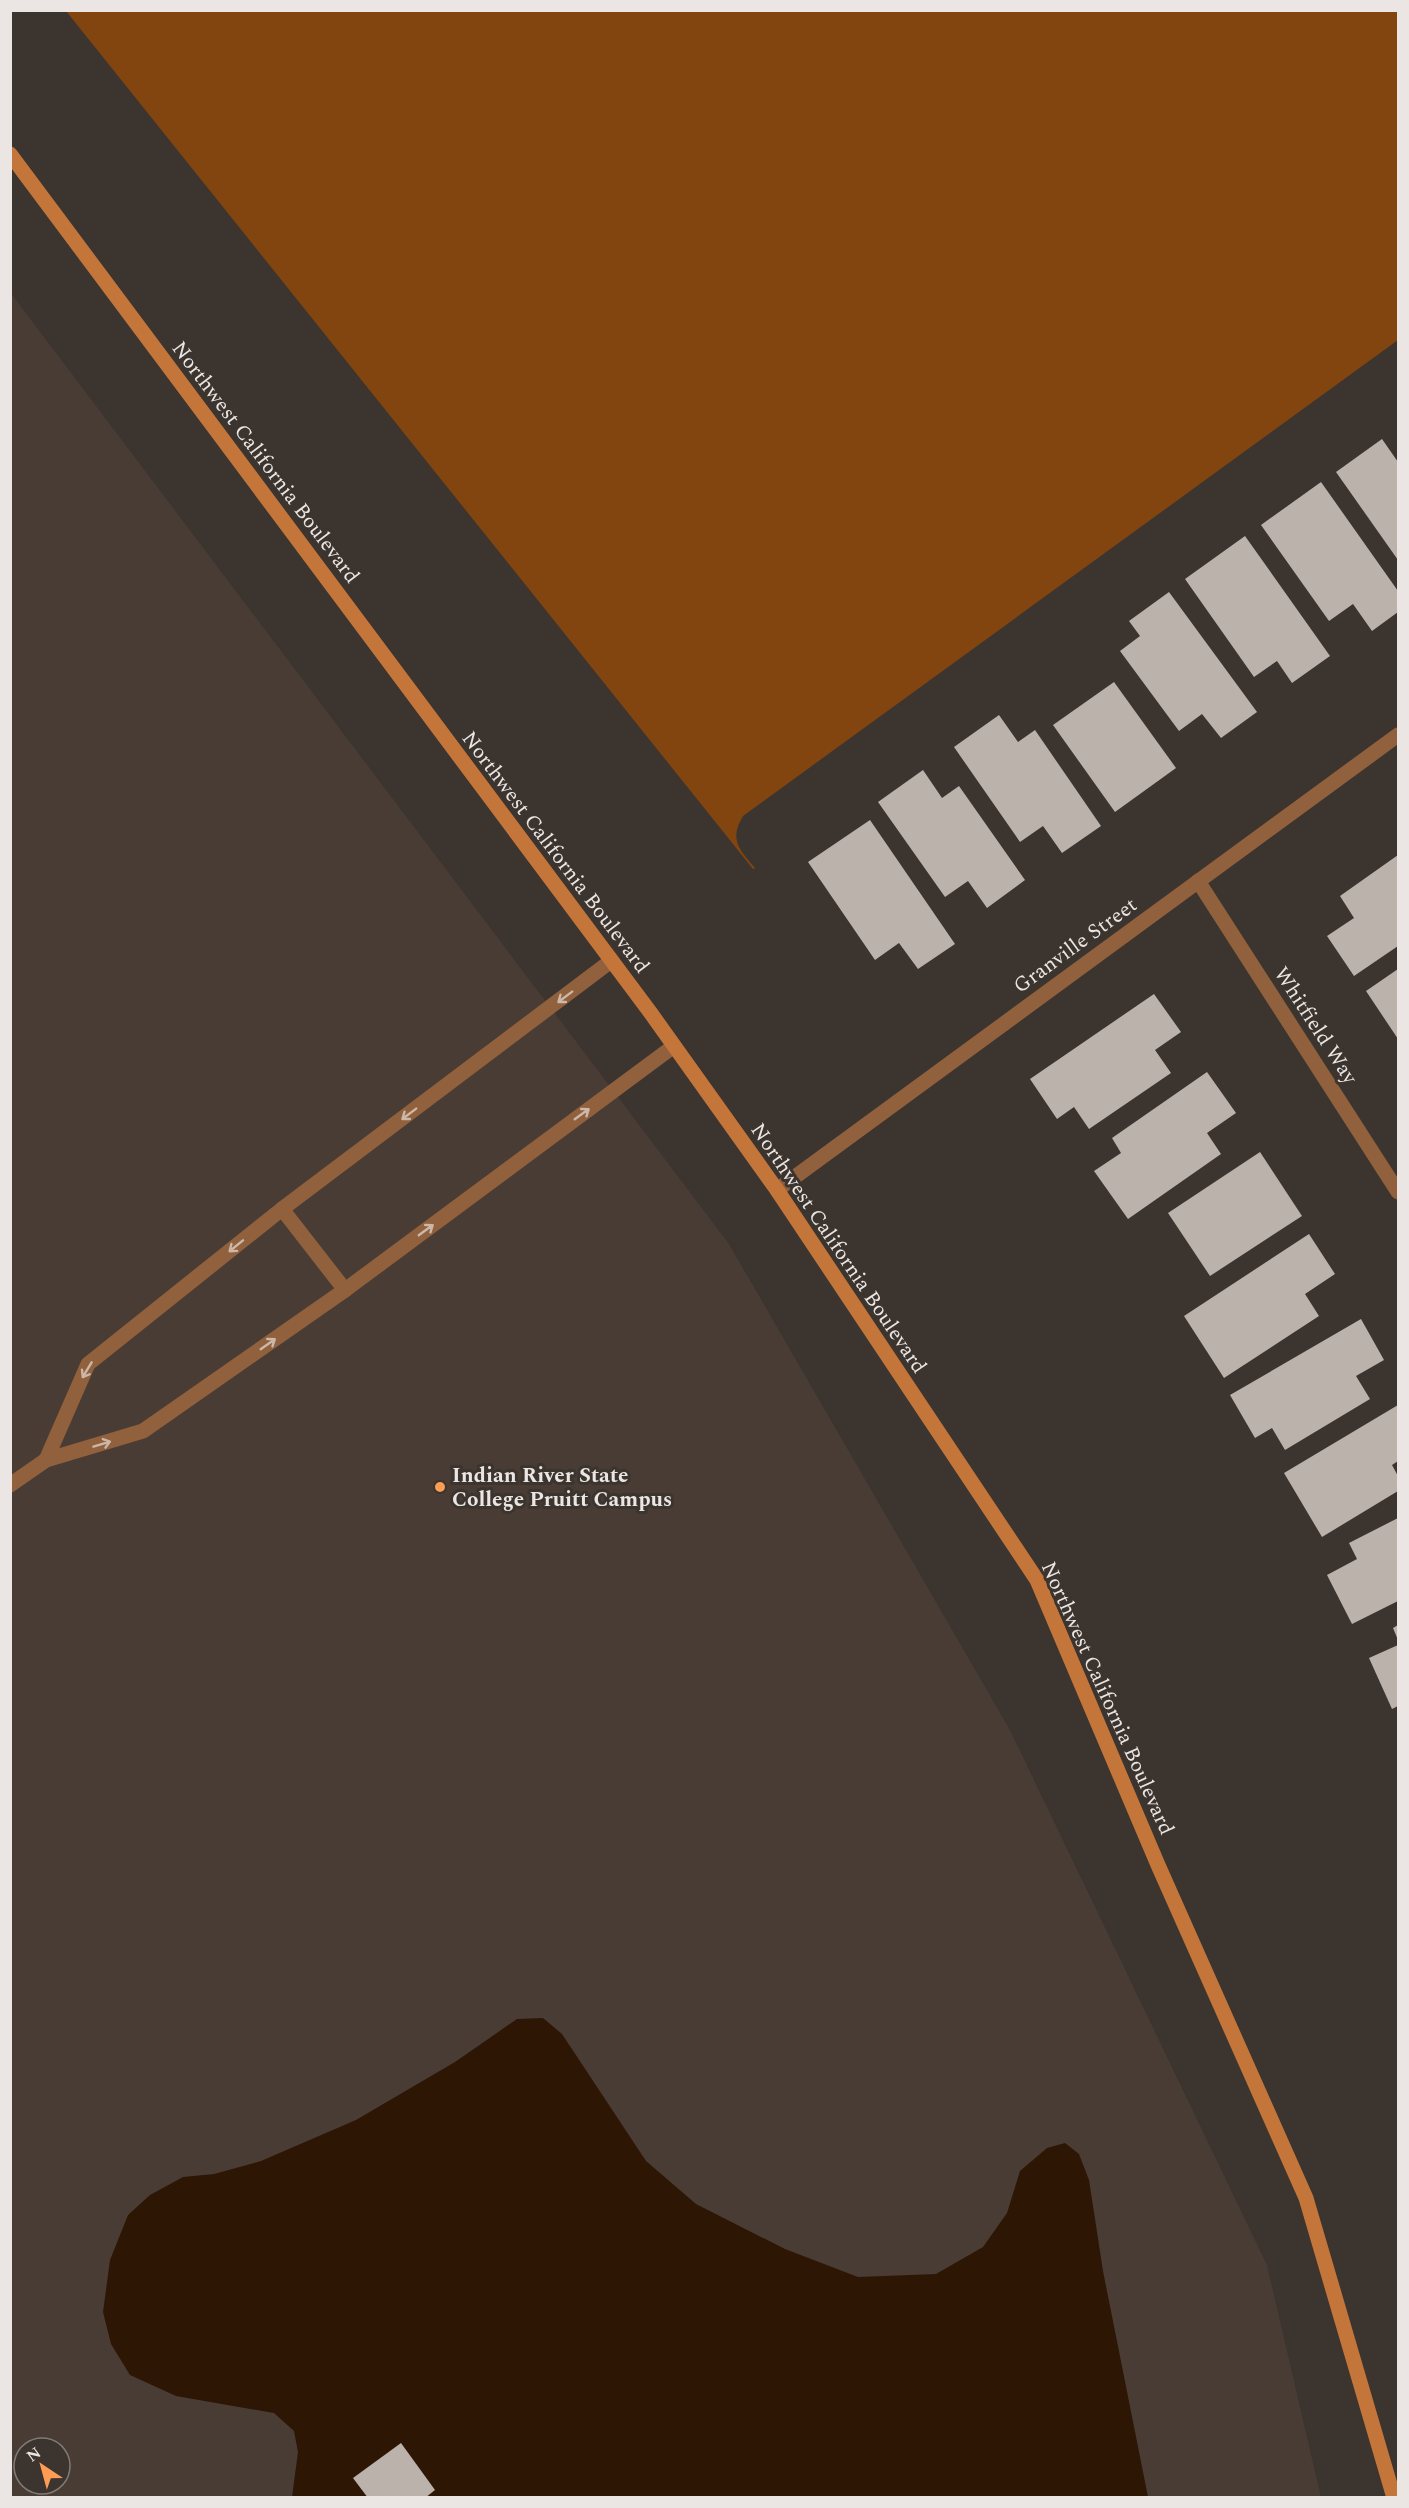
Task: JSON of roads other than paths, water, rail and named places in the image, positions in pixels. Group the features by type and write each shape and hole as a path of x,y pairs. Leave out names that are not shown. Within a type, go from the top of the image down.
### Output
{"street":[{"name":"Northwest California Boulevard","path":"10,154 674,1046 777,1190 1037,1580 1158,1865 1306,2198 1394,2498"},
{"name":"Granville Street","path":"777,1190 1398,735"},
{"name":"Whitfield Way","path":"1198,881 1398,1192"},
{"path":"46,1460 87,1364 282,1209 611,962"},
{"path":"10,1485 46,1460 143,1431 345,1290 674,1046"},
{"path":"282,1209 345,1290"}],"place":[{"name":"Indian River State College Pruitt Campus","path":"440,1487"}]}
